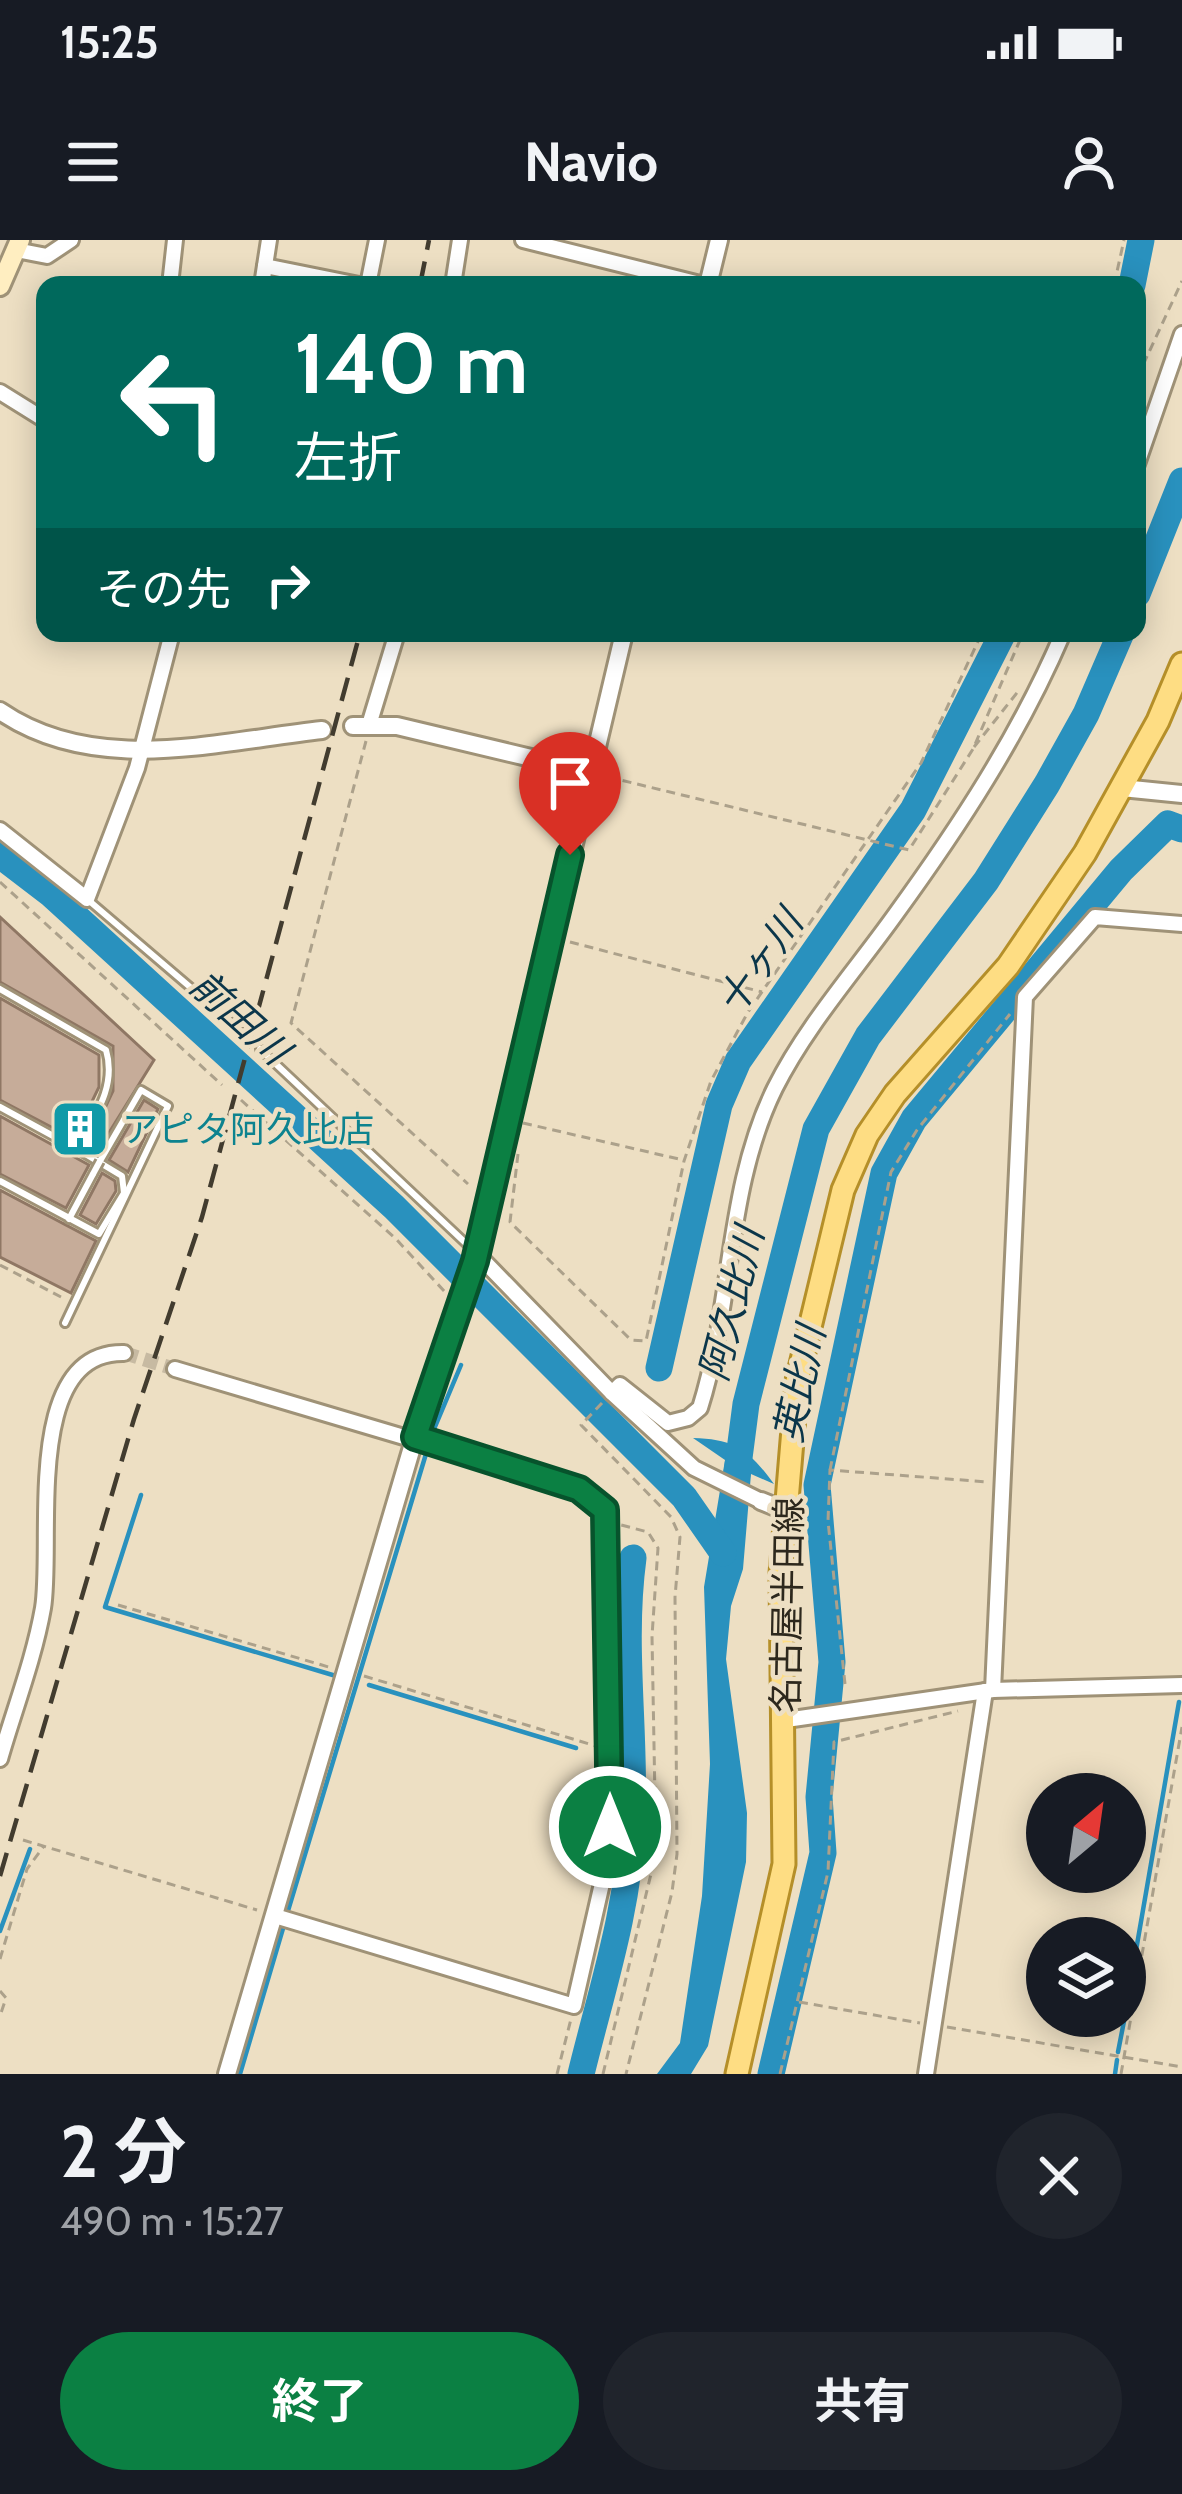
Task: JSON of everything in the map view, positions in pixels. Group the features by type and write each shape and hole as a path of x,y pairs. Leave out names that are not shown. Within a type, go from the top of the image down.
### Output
{"main road":[{"path":"0,286 18,245"},
{"name":"名古屋半田線","path":"737,2074 784,1864 781,1573 797,1381 843,1190 867,1135 945,1034 1008,966 1085,853 1182,664"}],"street":[{"path":"18,245 47,256 71,240"},
{"path":"171,276 175,240"},
{"path":"263,276 268,240"},
{"path":"370,276 377,240"},
{"path":"454,276 460,240"},
{"path":"523,240 669,276"},
{"path":"709,276 719,240"},
{"path":"265,266 314,276"},
{"path":"1146,438 1182,334"},
{"path":"0,392 36,414"},
{"path":"0,830 87,899 142,750 170,642"},
{"path":"394,642 361,725 416,730 590,772"},
{"path":"227,2074 415,1437 476,1257 622,642"},
{"path":"612,1393 620,1385 668,1423 688,1418 700,1408 754,1141 772,1096 803,1043 943,850 1031,701 1059,642"},
{"path":"0,711 45,737 76,746 142,750 322,730"},
{"path":"1122,788 1182,794"},
{"path":"926,2074 983,1692 1002,1483 1025,997 1095,917 1182,924"},
{"path":"476,1257 694,1468 786,1511"},
{"path":"0,1760 43,1607 56,1405 82,1368 102,1356 124,1353"},
{"path":"175,1369 579,1489 605,1510 608,1521 606,1866 574,2006 275,1916"},
{"path":"786,1720 983,1692 1182,1685"}],"lane":[{"path":"87,899 238,1028"},
{"path":"0,989 106,1050 112,1068 108,1091 77,1149"},
{"path":"260,1049 476,1257"},
{"path":"65,1323 168,1106 141,1090 69,1219"},
{"path":"0,1107 122,1176 124,1193 99,1234 0,1181"}],"path":[{"path":"1116,276 1124,240"},
{"path":"1146,359 1182,281"},
{"path":"518,1154 510,1222 631,1340 646,1341 685,1161 711,1081 762,992 921,764 978,642"},
{"path":"590,772 898,847 915,847 973,748 1019,642"},
{"path":"973,748 1022,686"},
{"path":"361,725 291,1024 468,1184"},
{"path":"0,882 222,1085"},
{"path":"550,938 762,992"},
{"path":"845,1684 828,1521 830,1470 891,1172 917,1130 1025,997"},
{"path":"241,1100 462,1305"},
{"path":"521,1131 523,1123 685,1161"},
{"path":"0,1265 61,1297"},
{"path":"612,1393 581,1425 671,1517 680,1553 675,1597 676,1854 672,1892 626,2074"},
{"path":"830,1470 1002,1483"},
{"path":"603,2074 648,1900 658,1799 652,1636 658,1548 648,1532 608,1521"},
{"path":"118,1605 609,1750"},
{"path":"780,2074 827,1872 834,1742 936,1719 966,1708 983,1692"},
{"path":"1121,2074 1182,1727"},
{"path":"23,1840 275,1916"},
{"path":"0,1960 27,1869 44,1846"},
{"path":"0,1990 6,1998 0,2016"},
{"path":"797,2002 1182,2067"},
{"path":"557,2074 574,2006"}],"water":[{"path":"693,1438 740,1449 774,1484 751,1474 743,1569 731,1606 726,1659 747,1813 746,1862 708,2046 691,2074 657,2074 680,2043 702,1896 710,1764 704,1587 725,1460"}],"building":[{"path":"0,917 154,1060 97,1152 87,1146 113,1091 113,1046 0,982"},
{"path":"0,998 99,1055 99,1087 74,1139 0,1100"},
{"path":"144,1100 158,1109 128,1172 109,1160"},
{"path":"0,1116 89,1165 66,1208 0,1174"},
{"path":"102,1173 115,1181 116,1191 96,1224 80,1215"},
{"path":"0,1190 96,1241 71,1293 0,1257"}],"waterway":[{"name":"十ヶ川","path":"1134,276 1141,240"},
{"name":"阿久比川","path":"1146,571 1182,481"},
{"name":"十ヶ川","path":"659,1368 719,1105 738,1061 913,810 998,642"},
{"name":"阿久比川","path":"736,1481 746,1404 816,1129 868,1036 986,881 1047,784 1086,714 1117,642"},
{"name":"英比川","path":"771,2074 823,1853 819,1797 832,1662 817,1485 884,1173 914,1119 1121,870 1168,824 1182,829"},
{"name":"前田川","path":"0,855 51,894 394,1207 684,1497 723,1553"},
{"path":"287,1914 432,1434 461,1365"},
{"path":"141,1495 105,1607 336,1676"},
{"name":"十ヶ川","path":"581,2074 613,1950 630,1855 628,1624 633,1558"},
{"path":"369,1685 576,1748"},
{"path":"1142,1917 1179,1702"},
{"path":"0,1931 30,1849"},
{"path":"240,2074 284,1925"},
{"path":"1118,2052 1121,2037"},
{"path":"1115,2074 1117,2060"}],"tunnel":[{"path":"124,1353 175,1369"}],"railway":[{"path":"422,276 429,240"},
{"path":"0,1876 134,1419 202,1217 358,642"}],"place":[{"name":"アピタ阿久比店","path":"80,1129"}],"route":[{"path":"570,855 475,1261 415,1437 579,1489 605,1510 609,1527 610,1827"}]}
